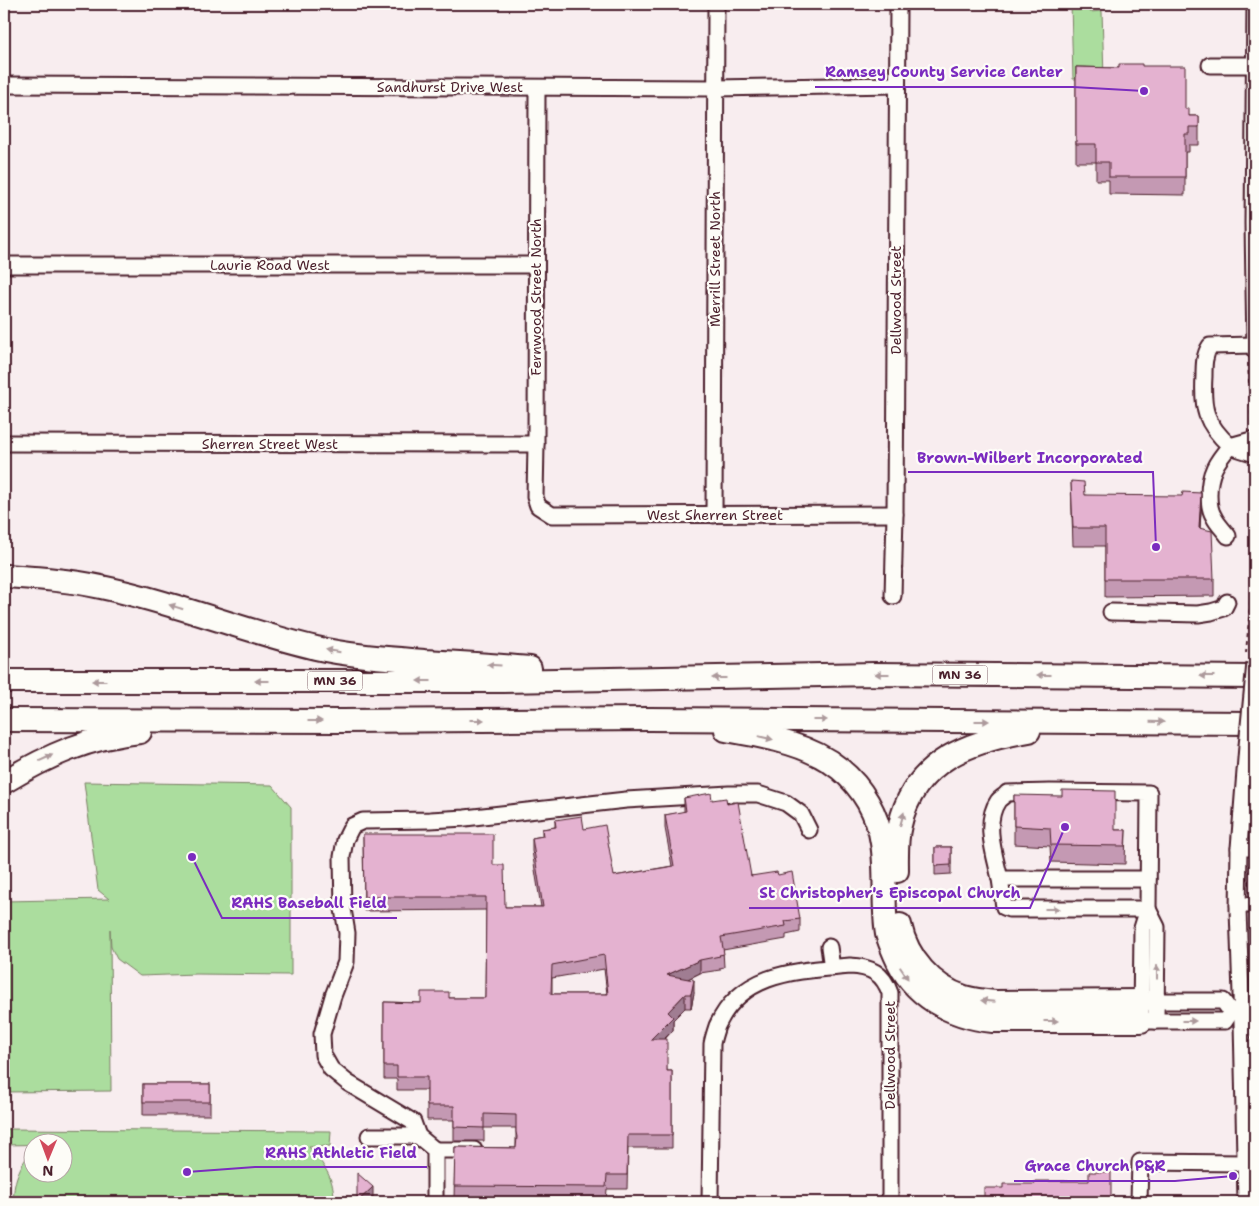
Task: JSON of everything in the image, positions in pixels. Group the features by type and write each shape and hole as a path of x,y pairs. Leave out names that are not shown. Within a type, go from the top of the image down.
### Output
{"highway":[{"path":"4,576 64,581 101,587 140,596 271,636 316,648 355,655 665,678"},
{"name":"MN 36","path":"4,681 503,681 875,674 1255,677"},
{"path":"648,719 761,736 793,744 826,759 853,781 864,795 872,810 882,843 885,912 889,942 907,977 932,1001 947,1010 980,1020 994,1021 1149,1011"},
{"path":"4,720 648,719 1255,723"},
{"path":"4,782 42,760 89,741 124,733 248,721"},
{"path":"1108,721 1053,727 1003,736 968,746 938,764 922,779 912,793 900,826 897,847 898,912 902,933 915,961 936,982 963,997 980,1001 1149,1011"}],"street":[{"name":"Merrill Street North","path":"714,515 716,4"},
{"name":"Dellwood Street","path":"893,596 898,4"},
{"path":"1255,4 1255,351"},
{"path":"1210,65 1254,65"},
{"name":"Sandhurst Drive West","path":"4,85 716,88 897,85"},
{"name":"Fernwood Street North","path":"537,88 535,497 538,506"},
{"name":"Laurie Road West","path":"4,265 536,265"},
{"path":"1255,345 1210,346 1205,354 1203,398 1208,418 1220,437 1230,446 1255,454"},
{"path":"1228,536 1213,517 1209,501 1209,483 1213,470 1230,446 1255,439"},
{"name":"Sherren Street West","path":"4,443 536,444"},
{"name":"West Sherren Street","path":"538,506 552,515 895,514"},
{"path":"1110,612 1198,614 1224,608 1227,602"},
{"path":"1246,1202 1243,1012 1238,905 1239,848 1255,663"},
{"path":"1148,909 1009,909 1004,907 991,835 992,816 998,801 1007,793 1149,793 1148,909 1142,928 1149,1011 1225,1021 1243,1012"},
{"path":"490,1150 435,1150 418,1136 413,1122 348,1083 331,1069 323,1054 322,1034 333,996 346,962 347,933 343,909 342,857 345,840 352,826 363,821 465,818 626,800 758,794 786,803 801,814 809,830"},
{"path":"1239,848 1255,848"},
{"path":"1000,879 1148,879"},
{"path":"1238,905 1255,904"},
{"path":"829,947 832,968"},
{"name":"Dellwood Street","path":"710,1202 712,1044 717,1026 729,1006 746,991 762,981 780,975 850,966 861,966 870,969 883,979 890,993 890,1202"},
{"path":"369,1136 418,1136"},
{"path":"435,1150 435,1202"},
{"path":"1139,1202 1140,1162 1245,1163"}],"green space":[{"path":"1071,4 1090,4 1090,12 1102,11 1104,78 1073,79"},
{"path":"84,782 272,785 291,807 291,975 196,974 140,976 117,959 111,947 110,929 111,1091 4,1092 4,901 109,899 98,890"},
{"path":"4,1129 331,1131 330,1146 309,1147 327,1172 334,1193 334,1202 14,1202 14,1188 22,1166 22,1184 72,1184 72,1134 22,1134 22,1145 4,1145"}],"building":[{"path":"1119,64 1185,66 1185,109 1189,109 1189,116 1199,116 1199,127 1189,127 1189,134 1185,134 1185,177 1109,177 1109,162 1096,162 1096,144 1076,144 1076,67 1119,68"},
{"path":"1071,481 1084,482 1085,495 1182,496 1183,492 1201,493 1199,528 1212,531 1214,579 1105,579 1105,528 1073,528"},
{"path":"1062,790 1115,791 1115,830 1126,830 1125,846 1051,845 1050,828 1014,826 1014,795 1062,796"},
{"path":"711,793 712,800 726,798 727,804 738,802 751,876 777,872 778,875 792,872 800,919 785,921 786,926 721,937 724,954 700,960 667,975 694,980 691,994 685,994 668,1012 673,1017 651,1039 667,1039 667,1071 672,1071 672,1135 628,1135 627,1175 607,1175 606,1187 454,1186 455,1147 516,1148 516,1115 484,1114 484,1128 454,1127 454,1106 427,1106 427,1077 397,1077 397,1066 384,1066 384,1002 421,1003 421,992 449,992 449,998 485,998 486,897 364,897 363,834 493,834 493,865 504,865 505,907 543,907 532,838 543,836 542,829 556,827 555,820 582,816 584,829 605,825 614,876 674,866 665,815 686,811 684,798","holes":["604,955 608,994 551,994 552,965"]},
{"path":"935,847 951,847 951,865 935,866"},
{"path":"143,1084 210,1084 210,1102 143,1102"},
{"path":"1089,1172 1111,1172 1111,1202 984,1202 984,1188 1003,1188 1003,1184 1035,1184 1035,1181 1089,1181"},
{"path":"357,1173 373,1187 357,1202"}],"place":[{"name":"Ramsey County Service Center","path":"1144,91"},
{"name":"Brown-Wilbert Incorporated","path":"1156,547"},
{"name":"St Christopher's Episcopal Church","path":"1065,827"},
{"name":"RAHS Baseball Field","path":"192,857"},
{"name":"RAHS Athletic Field","path":"187,1172"},
{"name":"Grace Church P&R","path":"1233,1176"}]}
